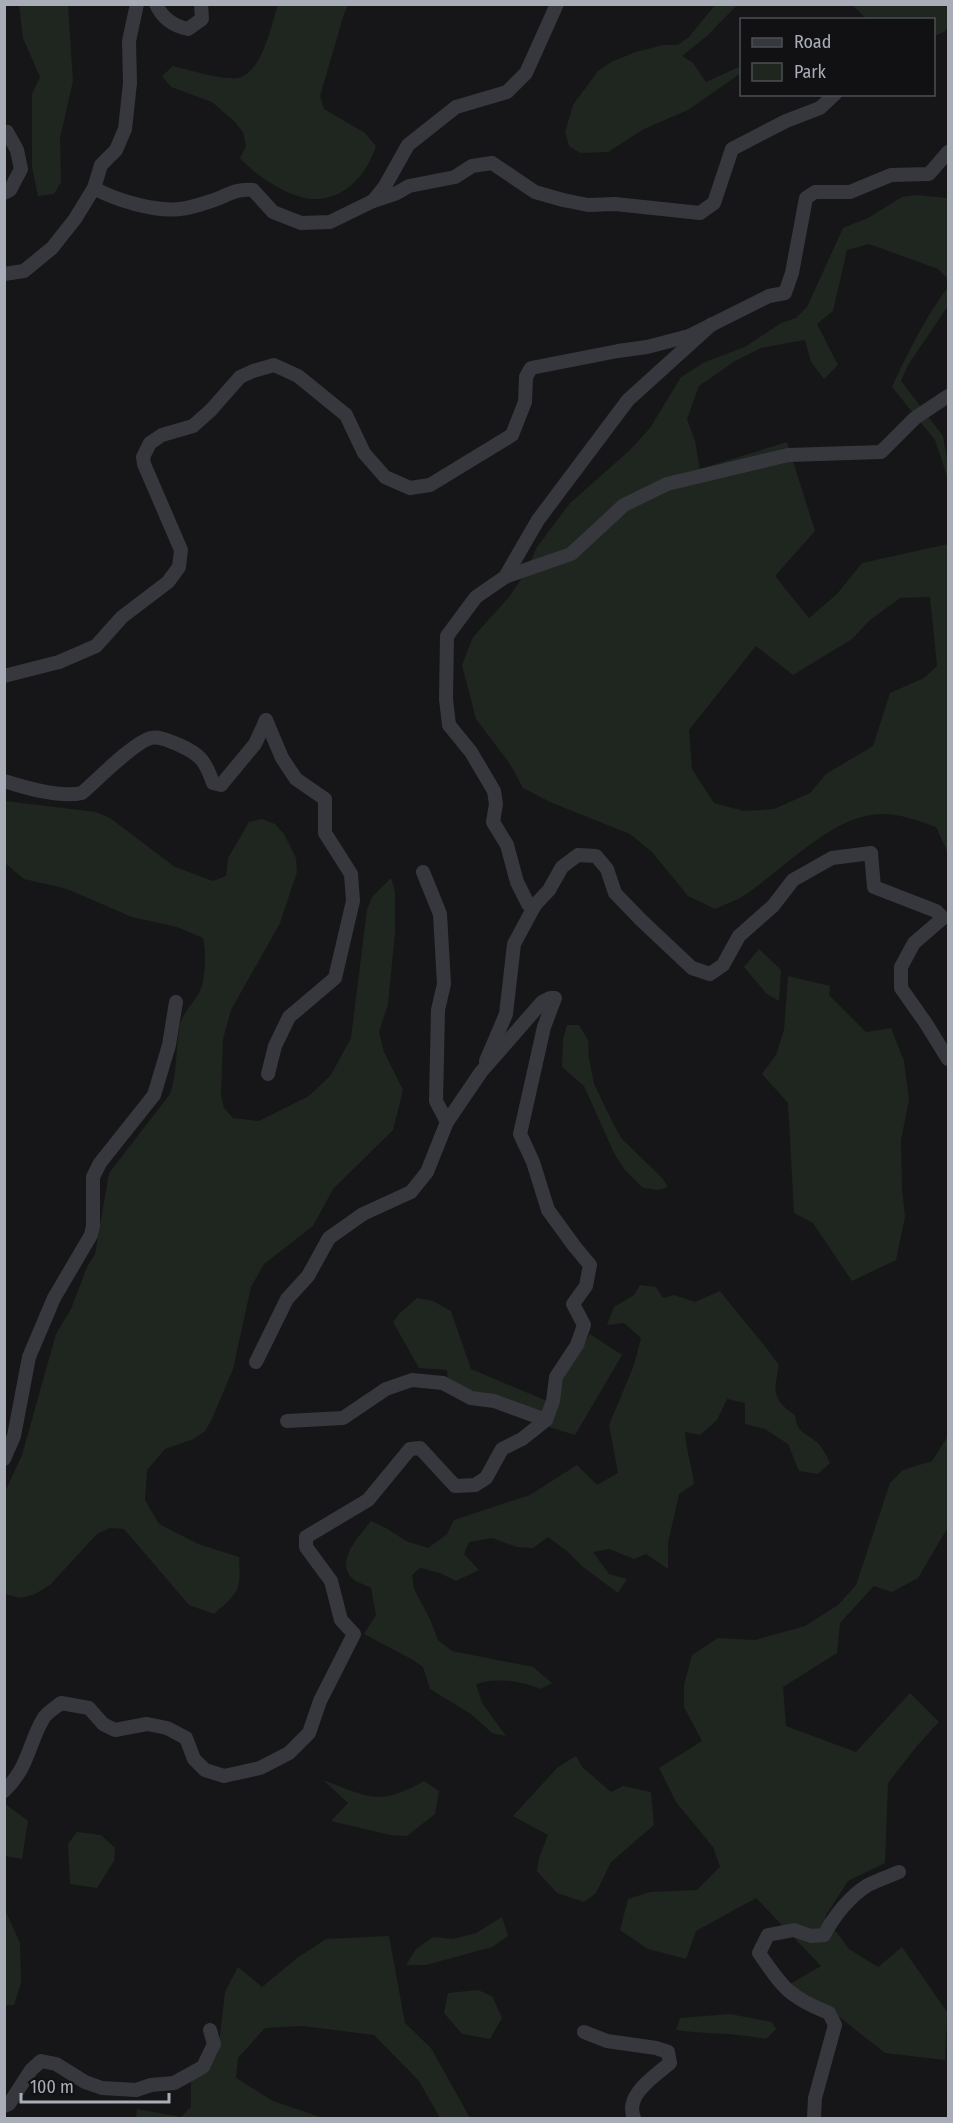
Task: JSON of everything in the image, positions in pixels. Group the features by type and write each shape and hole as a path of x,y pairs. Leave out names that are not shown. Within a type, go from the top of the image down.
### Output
{"street":[{"path":"4,274 24,271 52,248 75,219 94,188 101,165 116,150 125,129 130,83 129,41 137,4"},
{"path":"156,4 175,26 188,29 202,19 201,4"},
{"path":"373,201 385,186 408,145 456,107 507,92 526,73 557,4"},
{"path":"94,188 110,197 152,207 179,209 211,202 240,188 253,190 273,212 301,224 330,222 409,186 456,177 472,166 492,164 535,192 563,200 588,205 615,204 700,213 714,203 732,149 786,121 820,108 833,96"},
{"path":"4,133 7,132 17,150 21,169 10,190 4,193"},
{"path":"4,676 59,662 96,646 122,616 168,582 179,567 181,550 143,457 150,443 162,435 193,426 211,410 240,377 274,365 298,376 346,415 364,453 385,477 410,488 430,484 512,435 525,402 526,376 531,368 647,347 689,336 769,296 785,293 792,273 806,198 815,192 850,192 891,176 929,174 948,152"},
{"path":"505,577 538,520 628,400 712,324"},
{"path":"535,905 528,904 524,897 517,882 507,845 493,822 496,804 494,791 471,752 449,725 446,699 447,636 476,597 505,577 571,554 624,505 667,484 788,454 881,452 915,418 948,396"},
{"path":"4,781 22,787 72,795 82,793 140,742 152,737 165,739 195,751 207,767 213,783 221,785 255,744 266,720 282,758 296,779 325,800 325,833 351,874 353,902 335,978 289,1017 275,1046 268,1074"},
{"path":"481,1072 507,1014 514,944 535,905 549,890 562,867 578,855 596,856 607,868 615,893 641,920 692,968 710,974 723,965 739,936 773,906 793,879 832,858 871,853 874,887 936,911 943,918 914,943 901,967 901,988 948,1059"},
{"path":"423,872 440,914 444,984 438,1010 436,1101 447,1122"},
{"path":"4,1791 14,1782 26,1763 43,1718 61,1703 89,1708 103,1724 114,1730 147,1724 167,1728 186,1738 194,1759 205,1770 224,1776 260,1768 289,1753 309,1733 320,1701 354,1634 342,1620 331,1581 306,1547 306,1537 368,1500 410,1449 420,1448 455,1486 475,1485 486,1478 502,1449 522,1439 546,1420 553,1401 556,1377 577,1345 584,1325 573,1304 586,1286 590,1265 548,1210 533,1162 520,1134 544,1027 555,998 542,1002 481,1072 447,1122 427,1172 411,1192 363,1214 329,1238 308,1276 287,1299 256,1362"},
{"path":"4,1459 14,1436 29,1357 54,1298 91,1235 93,1177 100,1162 154,1095 169,1045 176,1002"},
{"path":"287,1420 343,1418 386,1389 412,1380 443,1383 471,1398 494,1401 546,1420"},
{"path":"814,2118 815,2098 835,2025 829,2013 804,2003 781,1985 759,1953 768,1935 794,1930 811,1936 825,1935 830,1923 848,1901 868,1885 899,1872"},
{"path":"4,2106 9,2104 31,2070 40,2061 56,2064 85,2082 102,2088 136,2090 151,2085 174,2083 203,2067 214,2044 210,2030"},
{"path":"584,2032 607,2041 656,2048 668,2052 670,2063 637,2094 632,2113 634,2118"}],"green space":[{"path":"851,4 948,5 948,27 944,32 935,36 935,18 866,18"},
{"path":"19,5 68,5 73,81 60,138 61,182 54,194 38,196 32,167 32,94 40,77 23,38"},
{"path":"278,5 348,5 320,96 324,109 365,133 376,146 368,165 355,182 347,189 328,198 297,196 275,186 255,172 240,158 246,146 243,132 234,121 212,102 171,87 162,76 173,66 208,75 227,78 241,77 249,72 261,56"},
{"path":"715,5 737,5 707,36 682,56 693,63 706,82 740,66 740,74 688,110 644,129 608,152 580,153 569,146 565,132 573,105 598,71 611,62 636,52 663,45 678,45 689,37"},
{"path":"916,195 948,198 948,279 938,269 869,244 847,250 833,311 817,324 838,365 824,379 811,362 805,340 761,348 735,361 699,386 687,419 695,441 700,469 787,442 815,531 775,576 809,618 837,594 862,563 948,544 948,853 936,827 896,815 882,814 863,817 825,834 740,898 715,909 688,896 652,852 630,834 550,802 523,788 510,764 476,719 462,665 473,637 510,596 525,573 537,547 570,503 630,450 650,428 681,377 705,362 745,347 781,323 796,318 807,307 843,228 868,218 902,197","holes":["930,597 937,666 924,678 890,693 873,746 826,774 810,793 774,809 744,811 714,803 692,769 689,730 756,646 793,675 852,639 870,620 900,598"]},
{"path":"948,287 948,306 908,365 901,381 943,436 948,479 935,440 892,387 917,336"},
{"path":"5,801 96,812 110,818 175,867 213,881 226,876 228,858 249,822 262,819 275,824 284,834 296,858 297,872 280,923 231,1010 223,1039 221,1095 224,1108 233,1118 259,1121 309,1096 331,1075 351,1038 367,910 372,897 391,878 395,891 395,933 388,1004 379,1032 384,1052 403,1090 393,1130 333,1189 313,1226 264,1264 251,1287 233,1369 212,1419 205,1431 194,1439 165,1449 147,1470 145,1500 159,1524 198,1544 239,1557 237,1590 229,1601 214,1614 189,1605 124,1529 110,1528 97,1534 50,1585 35,1594 21,1598 5,1594 4,1494 22,1455 56,1334 71,1309 87,1267 95,1254 109,1173 170,1094 180,1025 183,1016 201,988 205,958 203,938 177,927 132,917 67,889 24,879 5,863"},
{"path":"759,949 781,970 779,1001 767,994 744,967"},
{"path":"788,976 830,986 829,995 866,1032 891,1028 904,1061 909,1100 901,1140 905,1217 896,1260 852,1281 813,1223 794,1213 788,1103 762,1074 776,1055 784,1030"},
{"path":"567,1025 579,1025 588,1040 594,1084 621,1138 662,1178 668,1187 658,1190 643,1188 625,1170 614,1153 584,1086 562,1067 563,1039"},
{"path":"640,1285 656,1287 663,1298 674,1295 695,1302 720,1291 779,1365 776,1382 778,1399 795,1415 797,1425 802,1432 820,1445 830,1463 818,1474 799,1471 788,1444 765,1429 745,1424 745,1403 727,1399 717,1420 700,1435 685,1432 694,1484 679,1494 668,1543 668,1569 646,1554 634,1559 609,1549 593,1552 609,1574 627,1579 618,1593 548,1537 533,1548 517,1547 492,1538 469,1542 464,1554 479,1570 456,1581 440,1573 420,1568 412,1575 414,1589 438,1640 452,1651 533,1667 552,1683 541,1689 509,1681 476,1684 482,1703 506,1736 492,1733 471,1714 430,1689 423,1667 364,1634 376,1615 371,1588 350,1576 346,1562 348,1554 371,1521 406,1541 428,1548 447,1534 454,1520 530,1495 577,1465 597,1485 618,1473 609,1425 634,1365 641,1338 624,1323 607,1325 614,1307 634,1295"},
{"path":"417,1298 433,1301 451,1311 471,1369 547,1401 545,1414 473,1395 448,1382 447,1370 419,1368 393,1322"},
{"path":"590,1334 622,1355 575,1435 549,1427 563,1379"},
{"path":"948,1436 948,1527 918,1578 892,1592 874,1586 840,1623 837,1653 783,1687 786,1726 856,1752 910,1693 939,1722 888,1783 885,1863 848,1881 825,1917 849,1949 878,1967 902,1947 947,2012 945,2060 885,2053 828,2008 811,2001 790,1984 821,1966 756,1898 696,1931 686,1959 648,1949 620,1930 628,1899 650,1892 697,1890 720,1867 713,1847 676,1802 659,1768 702,1741 684,1707 684,1685 692,1655 718,1638 755,1640 805,1626 838,1605 856,1585 890,1483 903,1470 932,1461"},
{"path":"576,1756 582,1767 611,1792 623,1786 651,1792 654,1825 611,1862 596,1893 584,1902 557,1893 537,1871 539,1858 548,1835 513,1816 558,1767"},
{"path":"323,1780 374,1797 395,1794 424,1781 439,1791 435,1814 407,1836 390,1835 331,1821 348,1803"},
{"path":"4,1803 28,1821 22,1859 5,1856"},
{"path":"77,1832 101,1835 115,1848 114,1861 97,1888 70,1884 68,1844"},
{"path":"5,1910 20,1943 21,1983 14,2005 5,2005"},
{"path":"502,1917 508,1936 492,1947 426,1965 406,1965 416,1949 433,1937 453,1939 476,1933"},
{"path":"389,1936 405,2023 431,2048 470,2118 440,2118 419,2081 374,2035 302,2026 265,2028 238,2058 236,2078 273,2101 323,2118 136,2118 137,2109 181,2117 191,2107 191,2080 207,2073 218,2053 225,1992 238,1967 262,1987 297,1958 326,1939"},
{"path":"478,1990 492,1996 502,2018 490,2039 462,2034 444,2013 448,1993"},
{"path":"730,2014 772,2022 776,2029 766,2039 676,2030 680,2018"}]}
